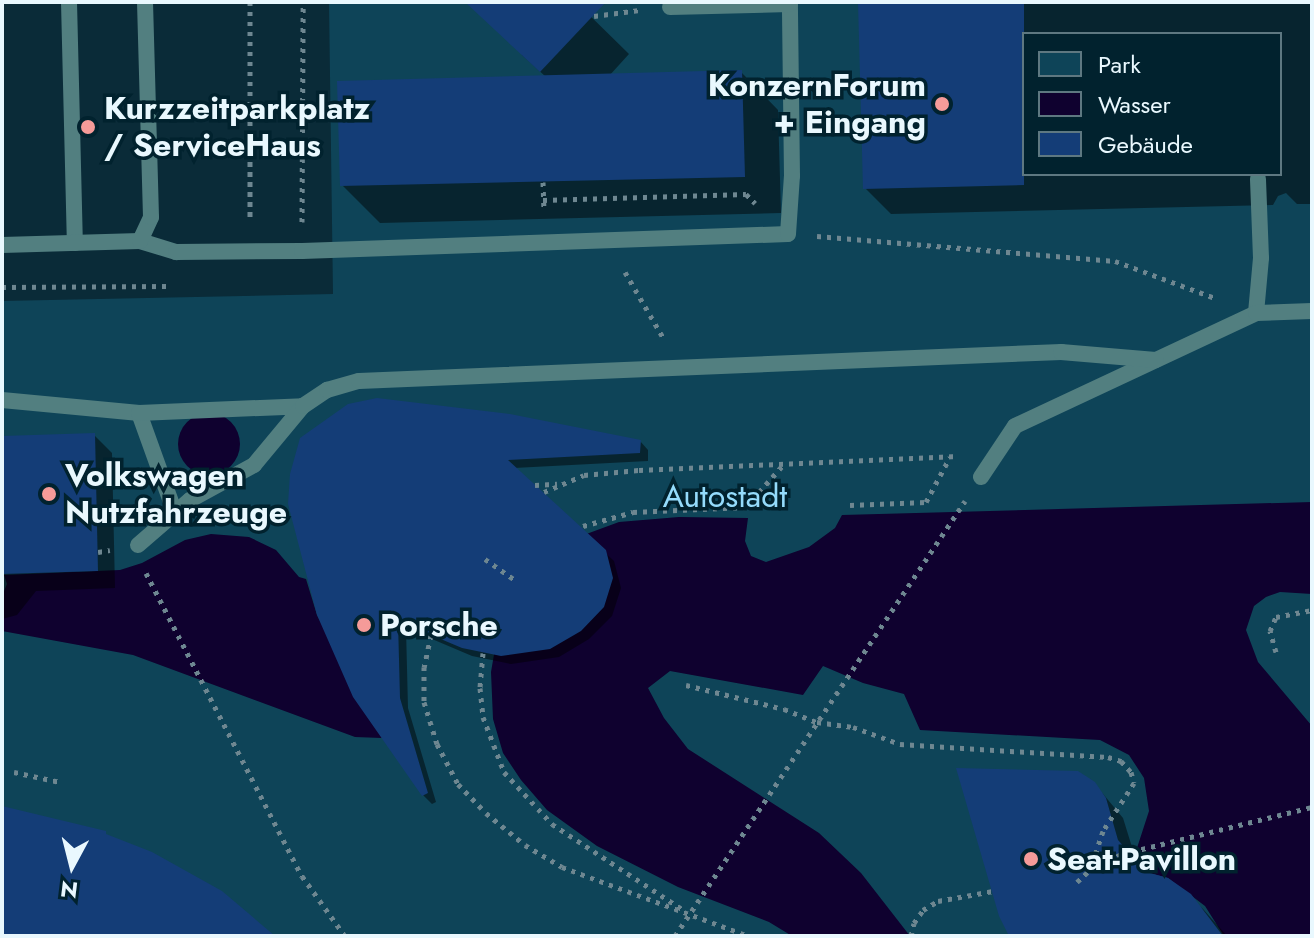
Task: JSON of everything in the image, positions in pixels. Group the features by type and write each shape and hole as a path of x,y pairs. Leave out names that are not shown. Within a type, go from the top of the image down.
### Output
{"street":[{"path":"69,2 75,243"},
{"path":"140,241 151,217 145,2"},
{"path":"2,245 140,241 176,252 302,251 788,234 792,176 790,4 670,7"},
{"path":"1256,313 1261,258 1258,179"},
{"path":"981,477 1015,426 1256,313 1312,311"},
{"path":"138,545 190,500 254,465 303,406 327,390 359,381 1061,352 1156,360"},
{"path":"2,400 139,413 303,406"},
{"path":"139,413 175,513"}],"path":[{"path":"250,2 250,251"},
{"path":"302,251 303,2"},
{"path":"594,16 670,7"},
{"path":"543,182 543,200 746,194 788,234 1115,261 1256,313"},
{"path":"607,242 681,368"},
{"path":"2,287 181,286"},
{"path":"544,492 584,475 639,470 996,453"},
{"path":"850,505 926,502 950,456"},
{"path":"583,526 633,512 746,507 783,464"},
{"path":"675,936 981,477"},
{"path":"535,485 558,484"},
{"path":"485,559 514,579"},
{"path":"142,563 302,876 345,936"},
{"path":"1276,652 1270,631 1276,617 1312,610"},
{"path":"431,635 424,667 424,702 437,744 458,784 525,845 562,867 749,936"},
{"path":"483,653 480,688 483,717 504,772 552,824 690,914"},
{"path":"686,685 784,709 817,722 853,727 900,744 1108,757 1121,761 1131,772 1134,783 1103,831 1090,870"},
{"path":"14,772 60,782"},
{"path":"1077,882 1090,870 1122,854 1312,807"},
{"path":"911,936 914,923 923,910 938,901 993,891"}],"green space":[{"name":"Autostadt","path":"329,2 1312,2 1312,936 2,936 2,301 333,294"}],"water":[{"path":"209,413 221,415 231,422 238,432 238,456 231,466 221,473 209,475 197,473 187,466 180,456 178,444 180,432 187,422 197,415"},
{"path":"1312,502 1312,594 1280,592 1266,597 1254,606 1246,630 1258,662 1312,726 1312,936 1224,936 1205,906 1168,878 1146,872 1117,877 1137,848 1149,811 1144,778 1129,755 1100,740 920,730 904,694 863,683 823,666 803,695 670,671 648,688 664,718 688,749 819,833 861,873 910,936 792,936 769,922 678,887 597,846 547,810 521,780 503,753 493,719 491,672 497,637 581,536 619,522 679,517 748,518 745,541 751,556 766,562 809,547 835,528 842,515"},
{"path":"211,534 249,537 276,550 299,577 306,579 317,615 382,738 355,737 133,655 2,631 2,596 7,584 4,575 120,570 142,563 185,540"}],"building":[{"path":"465,2 606,2 540,72"},
{"name":"KonzernForum + Eingang","path":"858,2 1024,2 1024,185 863,189"},
{"path":"742,70 745,177 340,186 337,81"},
{"name":"Porsche","path":"377,398 510,414 641,440 640,453 508,460 606,550 613,578 604,607 581,631 550,649 501,656 462,648 398,621 400,698 428,793 422,796 353,697 317,615 288,504 290,474 300,438 348,404"},
{"name":"Volkswagen Nutzfahrzeuge","path":"95,433 98,571 2,574 2,436"},
{"name":"Seat-Pavillon","path":"956,768 1078,771 1095,782 1106,798 1118,840 1146,872 1168,878 1191,894 1223,936 1009,936 999,916"},
{"path":"2,806 106,831 106,834 152,852 222,891 275,936 2,936"}],"place":[{"name":"KonzernForum + Eingang","path":"942,104"},
{"name":"Kurzzeitparkplatz / ServiceHaus","path":"88,127"},
{"name":"Volkswagen Nutzfahrzeuge","path":"49,494"},
{"name":"Porsche","path":"364,625"},
{"name":"Seat-Pavillon","path":"1031,859"}]}
